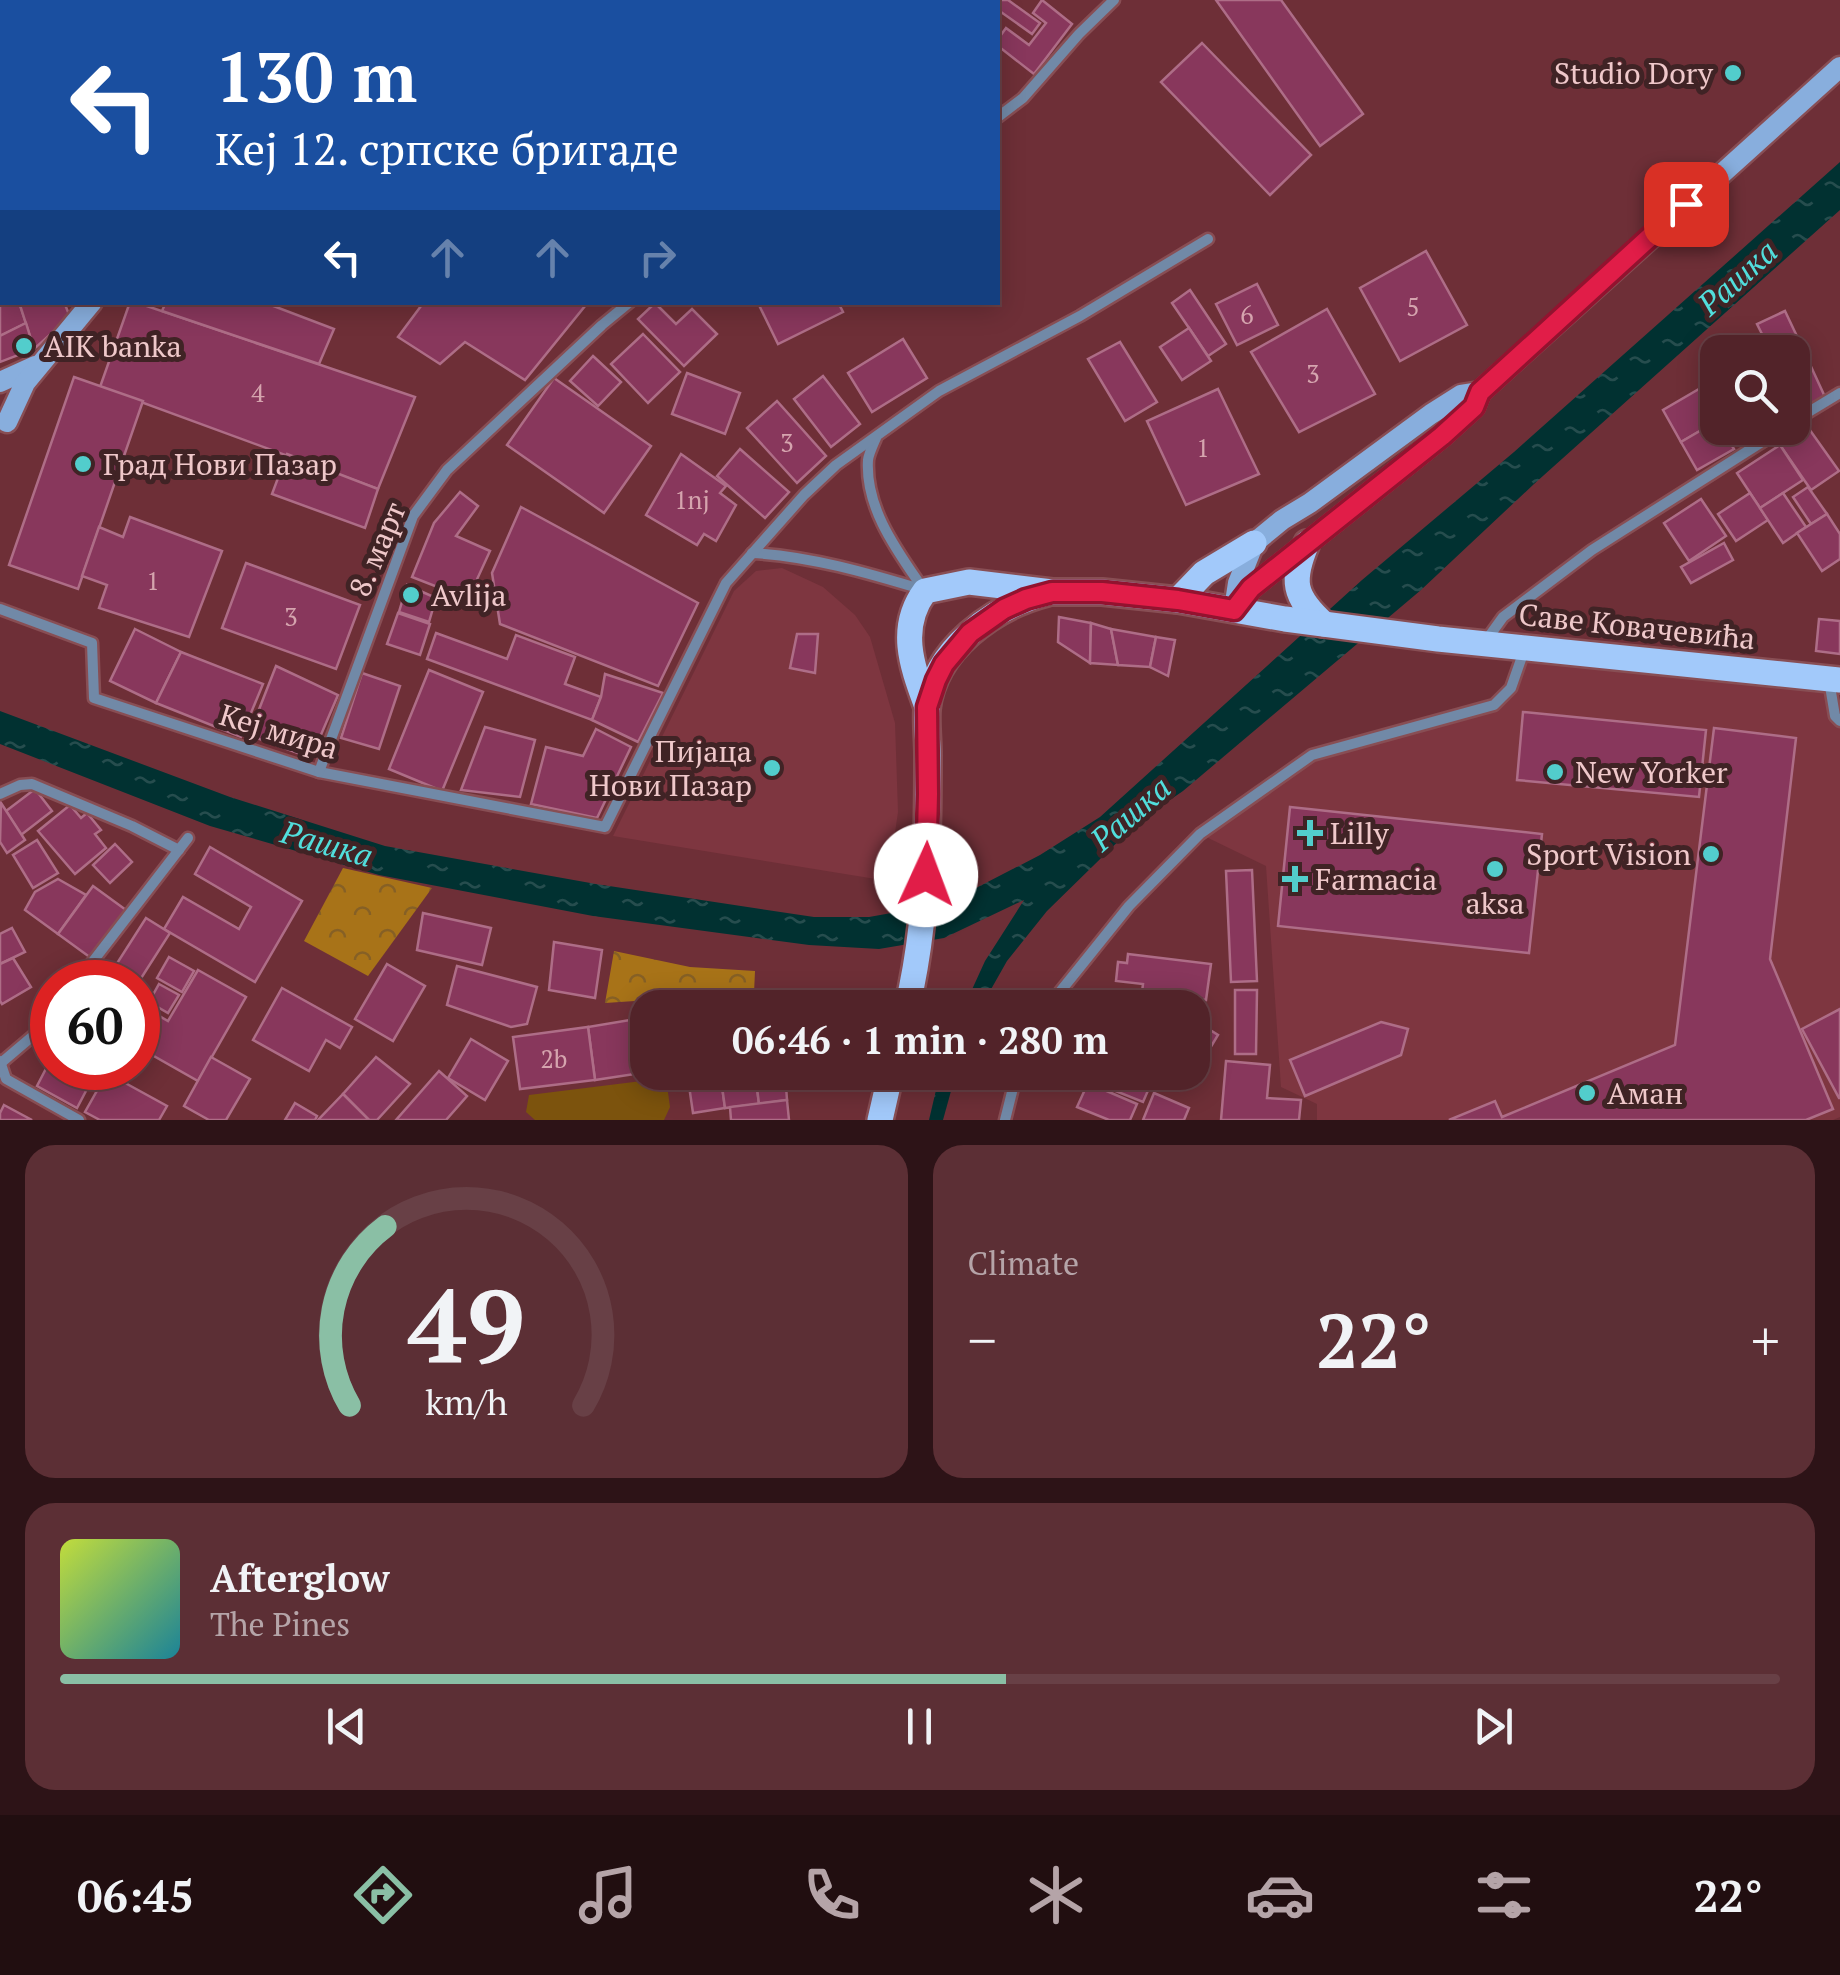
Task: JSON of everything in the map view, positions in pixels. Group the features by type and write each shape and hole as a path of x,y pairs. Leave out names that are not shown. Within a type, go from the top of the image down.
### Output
{"main road":[{"path":"1178,600 1204,573 1254,543"},
{"path":"1306,544 1295,577 1300,598 1324,624"},
{"path":"912,990 918,964 926,875 928,794 927,707 910,654 909,632 915,604 925,591 969,582 1052,592"},
{"path":"927,707 944,664 970,633 1004,609 1052,592"},
{"name":"Саве Ковачевића","path":"1052,592 1102,592 1178,600 1438,639 1835,680"},
{"path":"880,1120 888,1090"}],"street":[{"path":"1000,116 1024,98 1114,0"},
{"path":"1234,610 1251,588 1442,436 1474,407 1480,392 1840,67"},
{"path":"752,552 804,494 878,433 939,392 1080,316 1208,239"},
{"path":"4,430 26,383 90,305"},
{"name":"8. март","path":"319,772 413,516 447,470 626,305"},
{"path":"0,382 42,362"},
{"path":"1234,610 1238,583 1254,543 1431,414 1462,395 1480,392"},
{"path":"1810,411 1840,393"},
{"path":"0,396 8,411 4,430"},
{"path":"878,433 868,457 877,512 925,591"},
{"path":"1485,643 1503,617 1592,550 1757,445"},
{"path":"752,552 852,569 925,591"},
{"name":"Кеј мира","path":"0,609 92,644 94,698 319,772 604,827 717,598 752,552"},
{"path":"1061,990 1129,906 1200,834 1312,755 1494,705 1511,688 1525,647"},
{"name":"Саве Ковачевића","path":"1835,680 1834,716 1840,721"},
{"path":"0,794 32,784 178,850"},
{"path":"94,960 188,838"},
{"path":"30,1038 0,1062 6,1079 80,1120"},
{"path":"1005,1120 1012,1090"}],"shaded area":[{"name":"Пијаца Нови Пазар","path":"782,568 823,587 855,615 870,637 895,723 898,812 888,881 613,836 734,591 756,571"},
{"path":"1525,647 1829,679 1840,721 1840,1117 1317,1120 1317,1104 1281,1087 1266,866 1200,834 1312,755 1494,705 1511,688"},
{"path":"630,1082 630,1090 668,1090 670,1107 664,1120 535,1120 526,1112 529,1095"}],"green space":[{"path":"343,868 432,888 368,976 304,941"},
{"path":"614,951 690,967 755,971 754,990 630,990 630,1001 605,1003"}],"water":[{"name":"Рашка","path":"1840,162 1840,210 1421,590 1183,791 1139,821 1047,911 1007,961 991,990 972,990 985,961 1024,900 944,938 879,949 809,945 593,916 379,875 210,826 0,744 0,711 230,797 385,846 596,884 814,917 869,917 947,903 1040,855 1100,817 1362,580 1514,452"},
{"path":"936,1090 951,1090 943,1120 929,1120"}],"building":[{"path":"1000,0 1008,0 1040,23 1032,34 1001,12"},
{"path":"1042,0 1072,24 1034,74 1000,48 1000,36 1006,28 1029,45 1046,23 1033,13"},
{"path":"1216,0 1281,0 1363,114 1320,146"},
{"path":"1202,43 1311,155 1270,195 1161,82"},
{"path":"1426,251 1467,325 1400,361 1360,288"},
{"path":"1257,284 1278,325 1237,345 1216,304"},
{"path":"1190,290 1226,344 1208,356 1172,303"},
{"path":"0,305 20,305 26,323 0,336"},
{"path":"20,305 65,305 70,317 34,349"},
{"path":"129,305 144,305 415,397 378,489 100,387"},
{"path":"165,305 271,305 334,329 319,364 162,311"},
{"path":"422,305 585,306 525,380 465,342 440,364 398,337"},
{"path":"657,305 676,324 692,309 717,334 684,366 638,319"},
{"path":"759,305 840,305 843,312 778,344"},
{"path":"1327,309 1375,394 1299,432 1251,352"},
{"path":"1785,311 1796,335 1762,335 1757,324"},
{"path":"26,323 34,349 0,362 0,336"},
{"path":"1189,328 1211,361 1182,380 1160,347"},
{"path":"643,334 680,372 648,403 611,364"},
{"path":"903,339 927,378 872,412 848,373"},
{"path":"1120,342 1157,402 1125,421 1088,359"},
{"path":"593,356 621,382 598,406 570,381"},
{"path":"1810,364 1825,397 1810,404"},
{"path":"687,373 740,393 725,434 672,414"},
{"path":"823,376 860,424 831,447 794,399"},
{"name":"Град Нови Пазар","path":"74,377 143,401 78,589 9,565"},
{"path":"554,378 651,446 604,513 507,445"},
{"path":"1218,389 1259,474 1186,505 1147,421"},
{"path":"1699,389 1700,431 1681,442 1663,410"},
{"path":"777,401 826,456 797,483 747,428"},
{"path":"1810,430 1839,471 1811,490 1780,445 1810,445"},
{"path":"1700,431 1700,445 1732,445 1734,449 1697,470 1681,442"},
{"path":"1780,445 1803,480 1760,508 1737,473"},
{"path":"740,449 789,492 765,518 717,476"},
{"path":"287,454 378,489 365,528 272,494"},
{"path":"681,454 726,486 720,493 736,505 716,541 704,534 697,545 646,515"},
{"path":"1808,487 1827,514 1811,524 1793,497"},
{"path":"460,492 478,506 456,536 490,551 468,599 412,577 434,523"},
{"path":"1750,493 1768,520 1736,541 1718,514"},
{"path":"1783,493 1806,527 1783,543 1760,508"},
{"path":"1701,499 1726,536 1689,561 1664,523"},
{"path":"521,507 698,603 658,686 500,624 492,573"},
{"path":"1827,514 1840,534 1840,559 1822,571 1797,533"},
{"path":"130,517 222,551 189,637 99,608 107,585 82,576 99,527 123,537"},
{"path":"1724,543 1733,560 1691,583 1681,567"},
{"path":"246,563 360,605 336,669 222,628"},
{"path":"407,585 436,598 429,622 399,612"},
{"path":"398,613 430,624 420,655 387,644"},
{"path":"1059,617 1091,623 1090,663 1058,642"},
{"path":"1819,619 1840,621 1840,654 1816,651"},
{"path":"1091,623 1111,629 1118,665 1090,663"},
{"path":"135,629 181,652 156,703 110,681"},
{"path":"1111,629 1156,637 1150,667 1118,665"},
{"path":"436,633 507,659 516,635 575,657 565,684 601,697 592,720 427,659"},
{"path":"797,634 818,634 815,673 790,668"},
{"path":"1156,637 1175,640 1168,676 1150,667"},
{"path":"181,652 263,684 241,737 156,703"},
{"path":"276,666 338,695 311,758 249,735"},
{"path":"429,670 483,692 442,791 389,769"},
{"path":"362,673 400,686 379,749 341,738"},
{"path":"605,674 663,693 638,742 592,720"},
{"path":"1523,712 1706,730 1699,797 1517,780"},
{"path":"485,727 535,740 520,797 461,790"},
{"path":"1714,728 1796,738 1770,959 1833,1109 1806,1120 1449,1120 1495,1101 1502,1117 1675,1045"},
{"path":"596,729 631,747 597,818 531,804 546,747 583,756"},
{"path":"35,789 52,811 21,835 6,811"},
{"path":"1,803 25,840 7,853 0,842"},
{"path":"70,805 81,818 87,813 101,830 95,834 106,848 75,874 38,831"},
{"path":"1290,807 1542,834 1529,953 1278,926"},
{"path":"37,840 58,873 33,888 13,855"},
{"path":"115,844 132,862 110,883 93,865"},
{"path":"210,847 302,901 255,982 164,929 183,897 239,929 251,907 195,874"},
{"path":"1252,870 1257,981 1231,982 1226,871"},
{"path":"58,879 86,895 58,934 25,910 35,892"},
{"path":"93,886 126,910 91,958 58,934"},
{"path":"423,913 491,928 482,965 417,950"},
{"path":"146,918 170,933 153,960 119,960"},
{"path":"12,928 25,952 0,964 0,934"},
{"path":"554,942 602,950 595,998 549,990"},
{"path":"1128,954 1211,964 1207,990 1142,990 1143,984 1116,981 1118,962 1127,963"},
{"path":"169,957 194,971 182,992 160,980"},
{"path":"13,958 30,985 2,1004 0,1001 0,964"},
{"path":"387,964 425,986 393,1041 355,1019"},
{"path":"457,966 537,987 527,1024 511,1027 447,1005"},
{"path":"198,970 246,997 198,1081 160,1059 160,1016 168,1021"},
{"path":"160,985 179,995 168,1013 160,1008"},
{"path":"282,988 352,1027 340,1048 326,1040 309,1071 253,1040"},
{"path":"1235,990 1257,990 1256,1054 1235,1054"},
{"path":"1840,1009 1840,1098 1839,1098 1802,1029"},
{"path":"630,1020 630,1075 595,1080 588,1027"},
{"path":"1381,1022 1408,1029 1401,1055 1305,1096 1290,1060"},
{"path":"588,1027 595,1080 520,1089 513,1037"},
{"path":"1210,1030 1218,1035 1210,1048"},
{"path":"471,1039 508,1061 485,1100 448,1078"},
{"path":"211,1057 250,1079 226,1120 209,1120 184,1106"},
{"path":"376,1057 410,1084 377,1120 369,1120 343,1094"},
{"path":"1226,1061 1270,1065 1267,1098 1301,1100 1299,1120 1221,1120"},
{"path":"439,1071 467,1096 446,1120 396,1120"},
{"path":"44,1090 86,1090 77,1108"},
{"path":"97,1090 138,1090 167,1106 159,1120 100,1120 85,1112"},
{"path":"690,1090 722,1090 725,1108 693,1113"},
{"path":"722,1090 757,1090 759,1104 725,1108"},
{"path":"757,1090 786,1090 787,1100 759,1104"},
{"path":"1085,1090 1104,1090 1137,1104 1130,1120 1109,1120 1077,1107"},
{"path":"1113,1090 1148,1090 1143,1102"},
{"path":"1154,1093 1189,1108 1184,1120 1143,1120"},
{"path":"343,1094 369,1120 318,1120"},
{"path":"787,1100 789,1120 731,1120 730,1107"},
{"path":"295,1103 317,1116 315,1120 285,1120"},
{"path":"4,1105 32,1120 0,1120"}],"place":[{"name":"Studio Dory","path":"1733,73"},
{"name":"AIK banka","path":"24,346"},
{"name":"Град Нови Пазар","path":"83,464"},
{"name":"Avlija","path":"411,595"},
{"name":"Пијаца Нови Пазар","path":"772,768"},
{"name":"New Yorker","path":"1555,772"},
{"name":"Lilly","path":"1310,833"},
{"name":"Sport Vision","path":"1711,854"},
{"name":"aksa","path":"1495,869"},
{"name":"Farmacia","path":"1295,879"},
{"name":"Аман","path":"1587,1093"}],"route":[{"path":"926,875 927,707 944,664 970,633 1004,609 1052,592 1102,592 1234,610 1251,588 1442,436 1474,407 1480,392 1686,204"}]}
